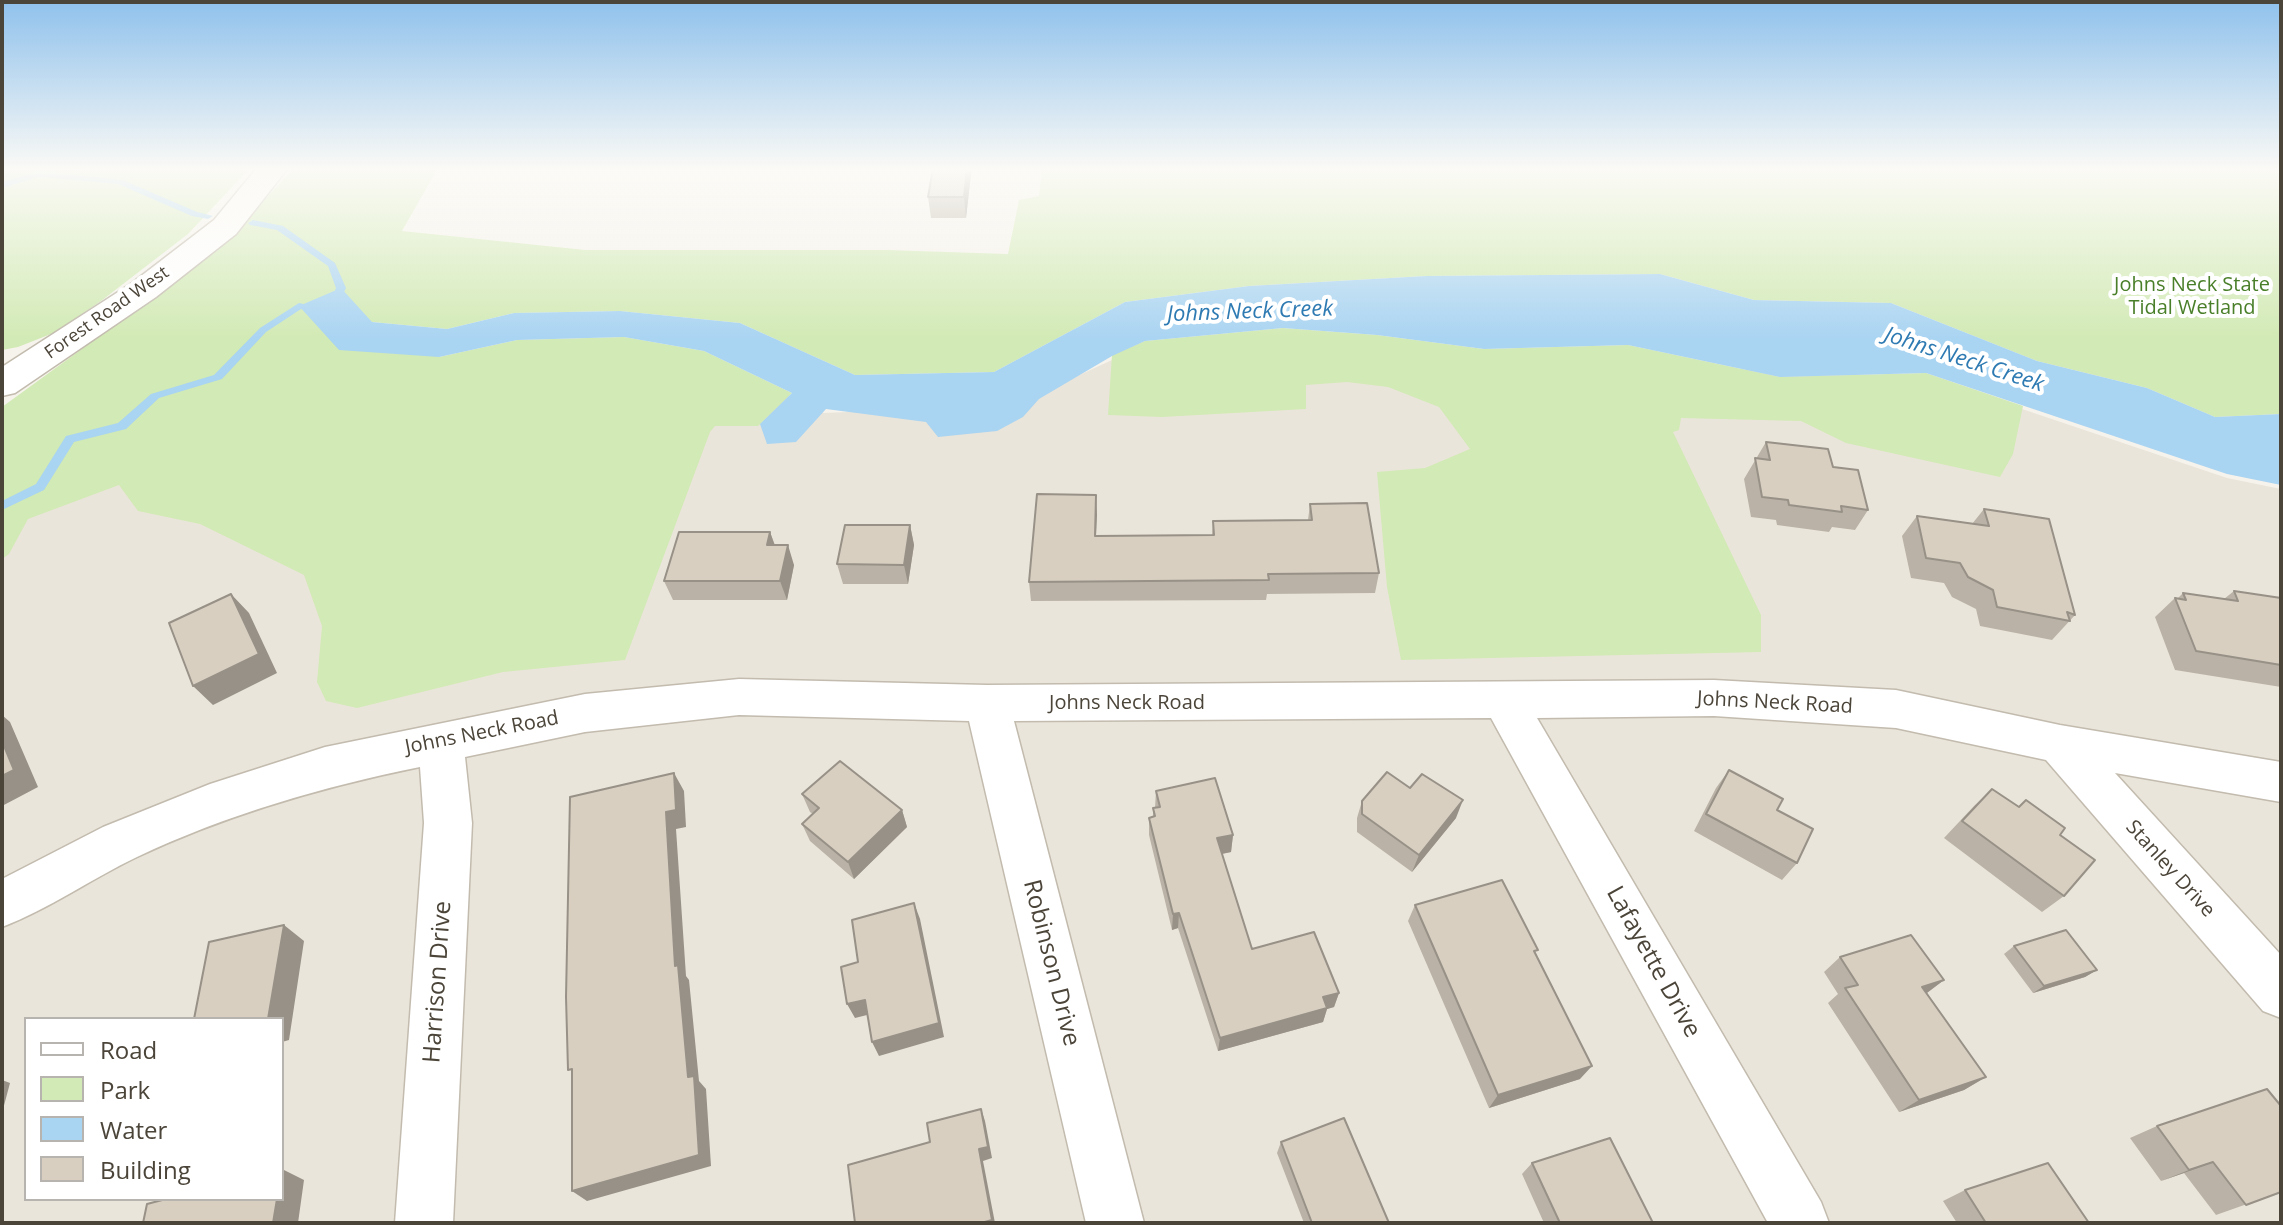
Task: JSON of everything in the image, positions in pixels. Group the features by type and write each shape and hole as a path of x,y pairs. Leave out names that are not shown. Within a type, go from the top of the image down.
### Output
{"street":[{"name":"Forest Road West","path":"7,378 144,290 226,225"},
{"name":"Johns Neck Road","path":"2,904 120,842 210,805 325,767 585,713 739,697 987,703 1505,702 1714,698 1896,709 2060,744 2281,782"},
{"name":"Lafayette Drive","path":"1505,702 1800,1223"},
{"name":"Robinson Drive","path":"987,703 1115,1223"},
{"name":"Harrison Drive","path":"424,1223 448,823 441,741"},
{"name":"Stanley Drive","path":"2060,744 2281,993"}],"shaded area":[{"path":"1147,344 1927,377 2227,478 2281,489 2281,1223 2,1223 2,460 701,354 824,413 1014,405"}],"green space":[{"path":"2,225 196,225 101,301 56,332 2,350"},
{"name":"Johns Neck State Tidal Wetland","path":"241,225 405,225 402,231 585,250 887,250 1008,254 1014,225 2281,225 2281,414 2215,417 2147,388 2037,361 1891,303 1754,300 1660,274 1426,276 1249,286 1125,302 994,372 855,375 740,323 620,311 514,313 447,329 372,322 299,307 439,357 517,340 624,337 704,351 792,393 758,426 715,426 710,432 625,660 503,672 357,708 326,701 317,682 322,626 304,575 200,524 138,511 119,485 28,519 9,554 2,559 2,407 218,250"},
{"path":"1283,328 1377,335 1484,349 1628,345 1780,377 1926,373 2023,406 2013,454 2000,477 1846,443 1801,421 1681,418 1679,430 1673,432 1761,615 1761,652 1401,660 1387,587 1377,472 1425,468 1470,449 1439,407 1388,387 1347,382 1306,385 1306,409 1162,417 1108,415 1112,355 1145,341"}],"water":[{"path":"1660,274 1754,300 1891,303 2037,361 2147,388 2215,417 2281,414 2281,485 2227,474 1926,373 1780,377 1628,345 1484,349 1377,335 1283,328 1145,341 1112,356 1039,399 1023,417 997,431 938,437 926,422 826,409 796,442 767,444 760,424 792,393 704,351 624,337 517,340 439,357 339,350 299,306 341,288 372,322 447,329 514,313 620,311 740,323 855,375 994,372 1125,302 1249,286 1426,276"}],"building":[{"path":"1766,442 1828,449 1833,467 1858,470 1868,510 1841,506 1842,512 1789,505 1788,500 1762,497 1755,458 1770,460"},
{"path":"1037,494 1096,495 1095,536 1214,535 1213,521 1312,520 1310,504 1367,503 1379,573 1268,574 1269,580 1029,582"},
{"path":"1984,509 2049,519 2075,615 2067,612 2070,621 1997,607 1993,590 1968,577 1960,563 1926,558 1917,516 1989,526"},
{"path":"845,525 910,525 904,565 837,564"},
{"path":"679,532 770,532 767,545 788,545 780,581 664,581"},
{"path":"2234,591 2281,598 2281,665 2196,651 2175,598 2186,600 2183,593 2238,601"},
{"path":"231,594 259,654 193,686 169,623"},
{"path":"2,741 14,770 2,776"},
{"path":"840,761 902,810 848,862 802,824 819,808 802,794"},
{"path":"1729,770 1783,799 1777,810 1813,829 1797,863 1706,814"},
{"path":"1387,772 1410,788 1422,774 1463,800 1419,855 1362,814 1362,801"},
{"path":"674,773 676,810 666,812 675,966 678,965 688,1077 694,1076 699,1155 572,1191 572,1069 568,1070 566,997 570,797"},
{"path":"1215,778 1233,835 1217,838 1252,949 1314,932 1339,993 1323,997 1327,1008 1220,1038 1179,913 1173,914 1149,818 1155,816 1153,808 1160,807 1156,791"},
{"path":"1992,789 2019,807 2026,800 2065,828 2060,835 2095,860 2064,896 1962,821"},
{"path":"1502,880 1592,1066 1498,1095 1415,905"},
{"path":"914,903 939,1023 872,1042 865,1000 847,1004 841,967 858,962 852,920"},
{"path":"284,925 268,1017 194,1017 209,942"},
{"path":"2066,930 2097,970 2044,986 2014,946"},
{"path":"1911,935 1944,980 1922,987 1986,1077 1919,1100 1845,988 1858,985 1840,957"},
{"path":"2267,1089 2281,1106 2281,1192 2246,1205 2213,1162 2189,1170 2157,1126"},
{"path":"981,1109 988,1147 979,1149 992,1220 981,1223 855,1223 848,1165 930,1142 927,1123"},
{"path":"1344,1118 1389,1223 1312,1223 1281,1142"},
{"path":"1610,1138 1653,1223 1560,1223 1532,1163"},
{"path":"2048,1163 2089,1223 1986,1223 1965,1190"},
{"path":"158,1201 277,1201 273,1223 143,1223 147,1204"}],"waterway":[{"name":"Johns Neck Creek","path":"265,225 280,228 332,265 341,288 335,303"},
{"path":"2,506 40,487 70,439 122,426 155,396 218,377 263,330 299,306 313,309"}]}
